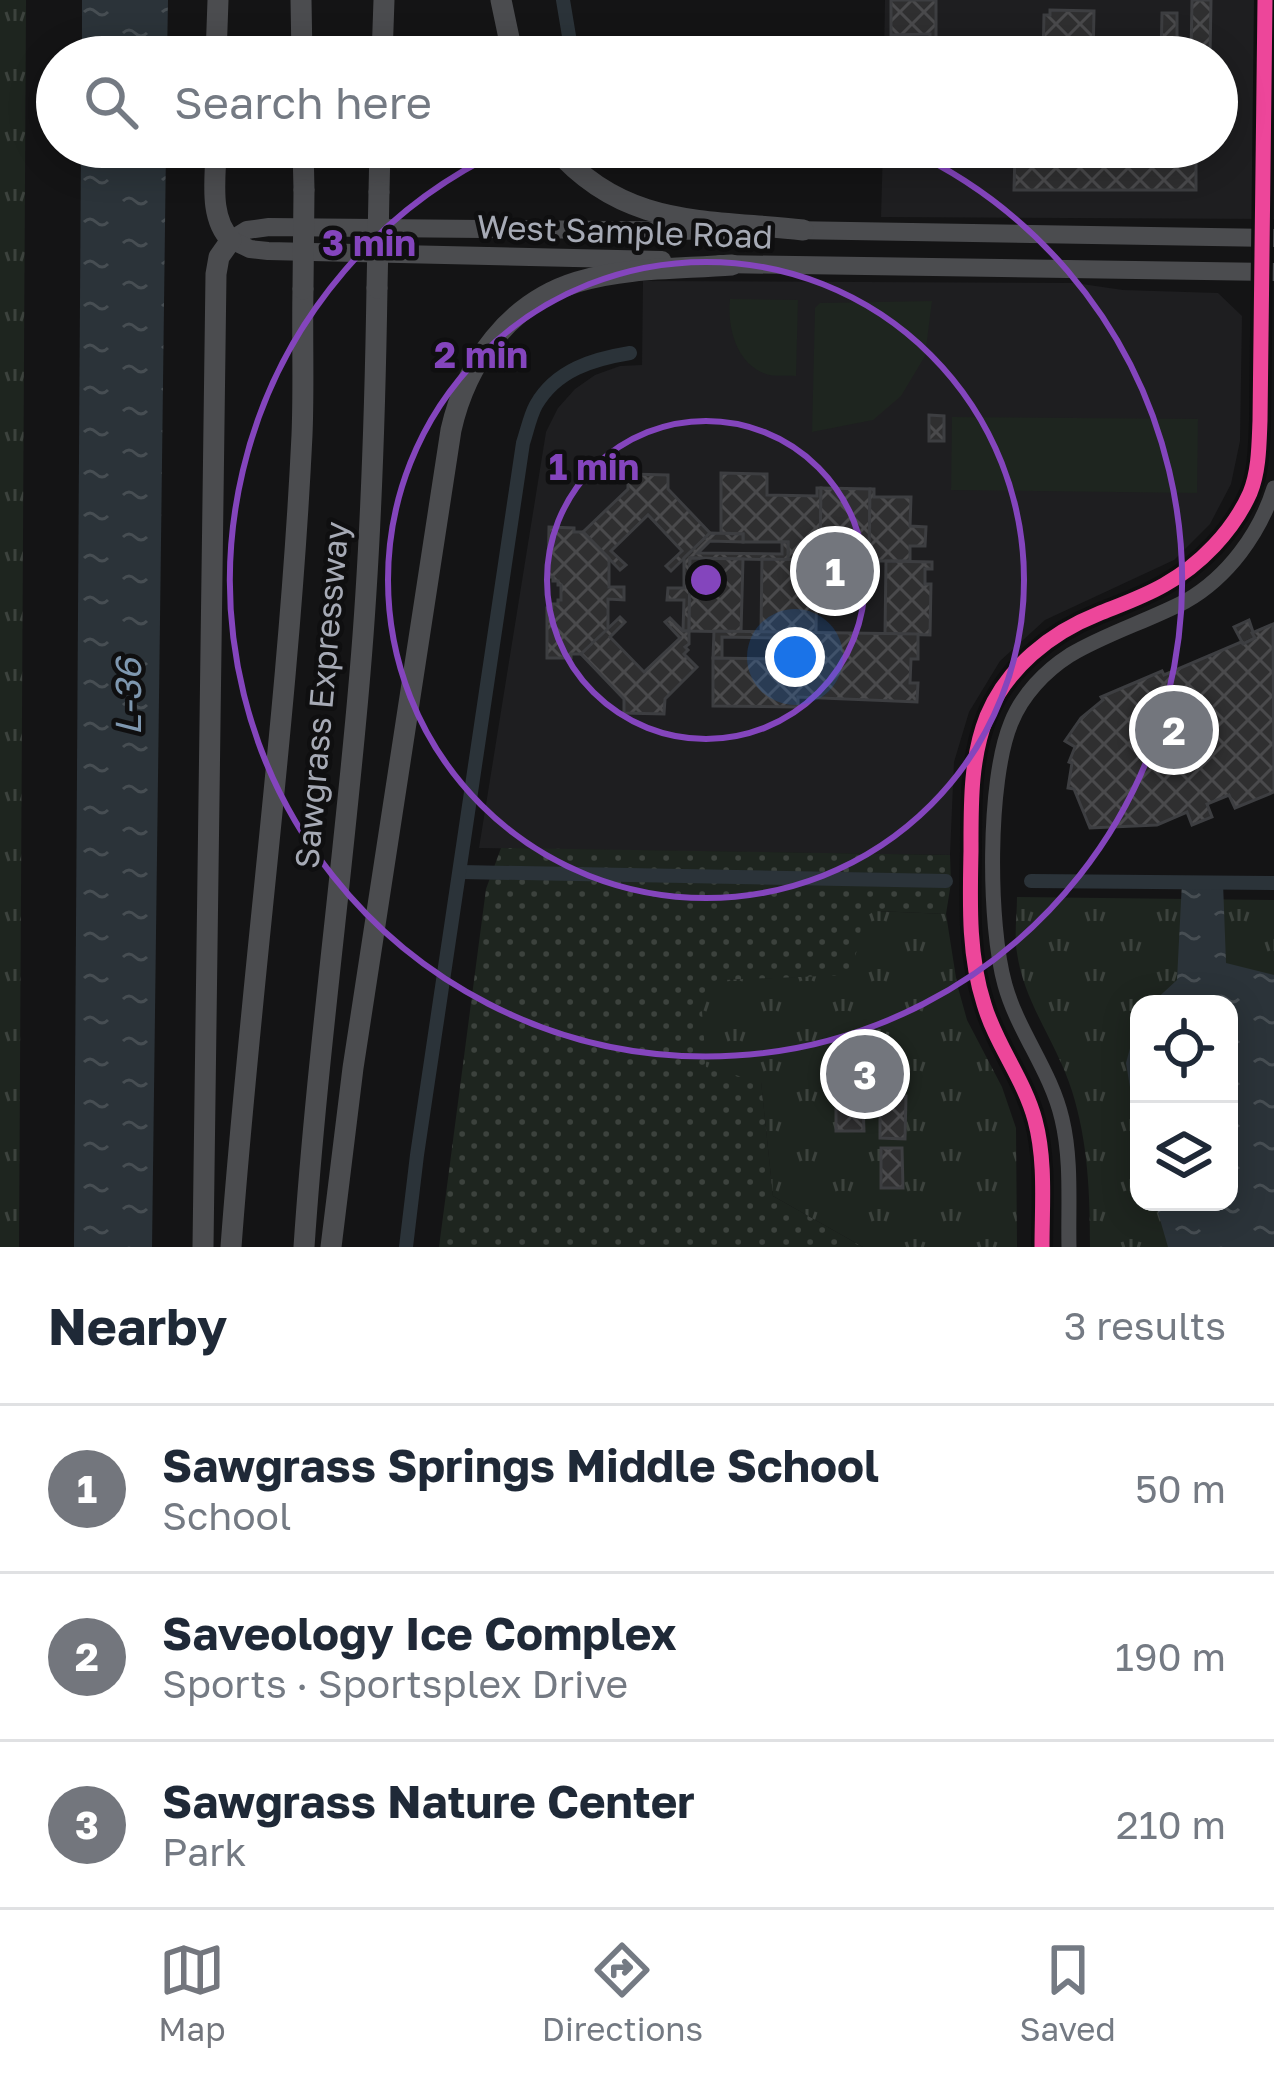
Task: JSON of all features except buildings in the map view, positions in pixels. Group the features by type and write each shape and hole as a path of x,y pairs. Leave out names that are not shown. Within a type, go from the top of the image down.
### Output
{"highway":[{"path":"217,36 218,0"},
{"path":"301,0 302,36"},
{"path":"382,36 383,0"},
{"path":"501,0 509,36"},
{"path":"203,1247 216,274 220,256 231,240 217,214 216,168"},
{"name":"Sawgrass Expressway","path":"231,1247 287,659 302,431 304,168"},
{"name":"Sawgrass Expressway","path":"304,1247 360,671 375,430 380,168"},
{"path":"575,168 610,195 639,209 685,219 803,230"},
{"path":"331,1247 353,1068 448,453 465,384 500,331 524,309 565,286 609,274 732,265"}],"main road":[{"name":"West Sample Road","path":"1268,272 732,265 268,251 231,240 247,230 269,227 1269,238"}],"street":[{"path":"1042,1247 1042,1161 1036,1123 1022,1082 985,1010 974,966 971,798 986,719 1016,668 1072,626 1165,585 1206,556 1250,494 1259,448 1268,272 1265,0"},
{"path":"1069,1247 1069,1169 1063,1120 1047,1073 1006,991 994,920 995,799 1010,725 1028,694 1057,664 1098,639 1187,600 1215,580 1261,521 1274,488"},
{"path":"986,719 1010,725"},
{"path":"974,966 1000,964"}],"shaded area":[{"path":"885,0 1274,0 1274,219 881,217 882,168 1238,168 1238,36 884,36"},
{"path":"643,281 1075,283 1123,290 1218,293 1242,316 1240,441 1231,484 1210,524 1174,560 1045,620 1000,661 969,712 954,762 950,855 479,848 546,432 558,408 595,375 620,366 642,365"}],"green space":[{"path":"0,0 26,0 19,1247 0,1247"},
{"path":"730,299 798,300 796,376 766,374 747,362 732,332"},
{"path":"932,301 925,356 901,396 873,420 812,432 815,308 820,303"},
{"path":"952,417 1198,419 1197,493 951,490"},
{"path":"501,848 950,855 946,914 876,911 850,976 723,980 761,1081 773,1196 863,1247 439,1247 486,889"},
{"path":"1017,897 1274,900 1274,1247 1090,1247 1082,1129 1066,1073 1021,971"},
{"path":"875,911 946,914 967,1020 1002,1087 1016,1128 1017,1247 863,1247 773,1196 761,1082 706,1067 701,997 723,980 849,975 860,941 861,919"}],"water":[{"path":"82,0 168,0 167,36 82,36"},
{"name":"L-36","path":"81,168 166,168 152,1247 74,1247"},
{"path":"1182,882 1223,883 1226,963 1274,975 1274,1247 1168,1247 1158,1211 1238,1211 1238,995 1161,995 1177,980"}],"waterway":[{"path":"563,0 569,36"},
{"path":"406,1247 523,443 536,405 554,383 589,363 630,353"},
{"path":"461,872 946,881"},
{"path":"1031,881 1274,883"}],"cycle path":[{"path":"1042,1247 1042,1167 1035,1120 989,1019 973,947 971,817 977,749 996,699 1032,654 1080,622 1156,589 1190,568 1225,534 1250,493 1260,421 1265,0"}],"place":[{"name":"Sawgrass Springs Middle School","path":"835,571"},
{"name":"Saveology Ice Complex","path":"1174,730"},
{"name":"Sawgrass Nature Center","path":"865,1074"}]}
